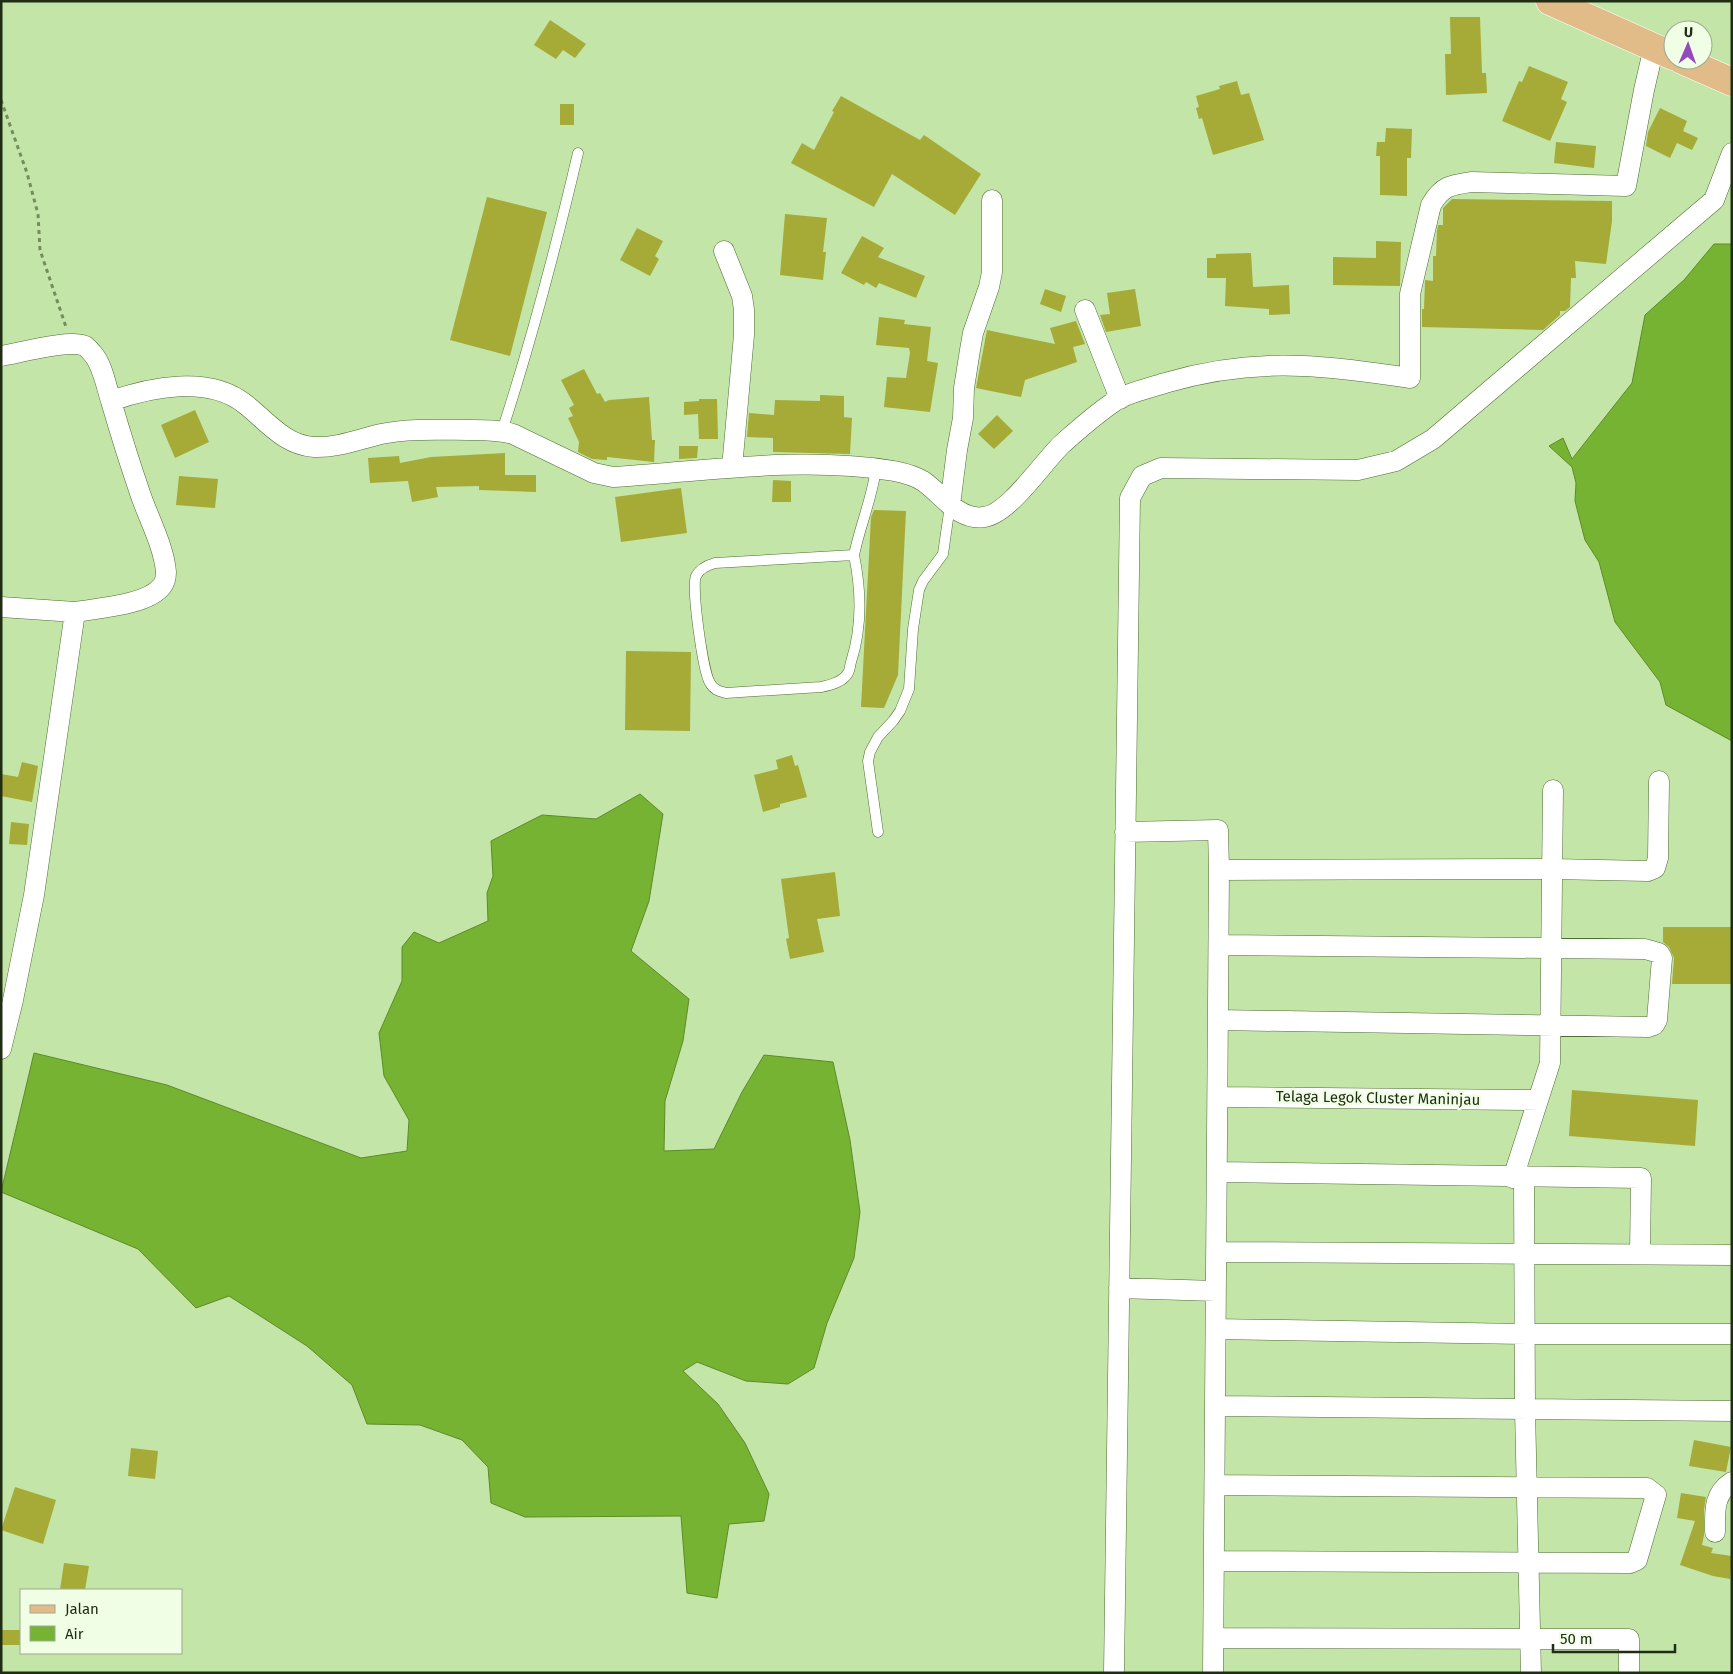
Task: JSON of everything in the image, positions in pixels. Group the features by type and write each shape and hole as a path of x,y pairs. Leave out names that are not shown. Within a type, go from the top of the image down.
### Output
{"main road":[{"path":"1550,1 1663,52"},
{"path":"1705,70 1732,82"}],"street":[{"path":"110,401 138,392 167,387 184,386 225,392 244,403 283,436 303,445 315,447 332,446 396,432 455,429 502,431 527,439 605,477 732,468 826,464 876,469 897,472 921,480 950,505 971,517 991,516 1016,496 1061,446 1120,398 1140,390 1187,376 1254,367 1301,365 1410,378 1410,294 1430,204 1438,192 1451,185 1471,182 1626,186 1644,90 1663,52"},
{"path":"1114,1673 1130,498 1142,476 1161,468 1358,470 1396,461 1433,439 1714,200 1732,153"},
{"path":"950,505 963,418 964,388 973,333 989,287 992,272 992,200"},
{"path":"724,251 742,296 744,310 744,334 732,468"},
{"path":"1085,310 1120,398"},
{"path":"1,356 72,344 85,346 93,354 99,365 136,483 164,558 166,573 161,588 142,599 75,612 1,607"},
{"path":"1,1050 34,896 75,612"},
{"path":"1219,870 1552,869 1648,871 1654,868 1658,858 1659,781"},
{"path":"1531,1673 1525,1410 1524,1253 1519,1178 1538,1100 1550,1063 1553,790"},
{"path":"1125,832 1218,830 1219,945 1213,1673"},
{"path":"1218,1020 1648,1027 1654,1025 1657,1020 1662,958 1659,953 1645,949 1219,945"},
{"name":"Telaga Legok Cluster Maninjau","path":"1218,1097 1538,1100"},
{"path":"1217,1172 1519,1178 1641,1178 1640,1254"},
{"path":"1216,1252 1732,1255"},
{"path":"1119,1288 1216,1291"},
{"path":"1216,1329 1525,1334 1732,1334"},
{"path":"1216,1406 1732,1411"},
{"path":"1715,1532 1717,1499 1723,1489 1732,1482"},
{"path":"1214,1561 1630,1563 1638,1560 1656,1495 1647,1488 1215,1486"},
{"path":"1214,1638 1629,1639 1629,1673"}],"lane":[{"path":"502,431 525,360 551,267 578,153"},
{"path":"854,555 716,563 701,570 696,576 694,584 697,615 709,683 716,690 726,693 821,687 831,685 843,679 848,673 857,645 859,604 854,555 876,469"},
{"path":"878,832 868,761 870,752 878,737 900,711 910,689 913,629 918,596 923,581 943,554 950,505"}],"path":[{"path":"1,100 27,173 38,214 40,250 72,344"}],"water":[{"path":"1714,244 1732,244 1732,741 1666,705 1660,682 1615,622 1599,562 1585,540 1575,501 1576,483 1572,467 1549,446 1563,438 1572,459 1632,383 1645,315 1684,280"},
{"path":"640,794 663,814 649,901 631,951 689,999 683,1041 665,1101 664,1151 714,1149 742,1092 764,1055 833,1062 850,1140 860,1212 854,1258 827,1323 814,1368 788,1384 746,1381 697,1362 683,1371 718,1404 745,1443 769,1494 764,1521 729,1524 717,1598 687,1593 681,1516 525,1517 491,1503 488,1467 462,1440 420,1425 367,1424 352,1385 307,1346 229,1296 196,1308 138,1249 1,1192 34,1053 167,1085 361,1158 407,1151 409,1120 384,1076 379,1033 402,981 402,947 414,932 439,943 488,921 487,893 493,876 491,841 542,815 596,819"}],"building":[{"path":"1450,17 1480,17 1482,73 1486,73 1487,93 1446,95 1445,54 1451,54"},
{"path":"550,20 586,44 575,58 563,50 556,59 534,45"},
{"path":"1529,66 1568,82 1561,99 1567,102 1550,141 1502,121 1519,81 1522,82"},
{"path":"1237,81 1241,95 1249,93 1264,140 1213,155 1202,118 1199,119 1196,108 1199,107 1196,96 1220,89 1219,86"},
{"path":"841,96 920,140 924,135 981,174 955,215 892,174 874,207 791,163 802,143 814,150"},
{"path":"560,104 574,104 574,125 560,125"},
{"path":"1660,108 1687,121 1683,131 1698,138 1692,150 1677,143 1670,158 1646,146 1648,132"},
{"path":"1386,128 1412,129 1411,158 1407,158 1407,196 1380,195 1380,156 1376,156 1377,142 1385,142"},
{"path":"1556,142 1596,146 1594,168 1554,163"},
{"path":"487,197 547,212 510,356 450,340"},
{"path":"1452,199 1612,201 1612,221 1606,264 1575,261 1576,278 1571,278 1570,307 1565,311 1560,311 1560,315 1543,330 1422,327 1425,280 1433,281 1433,256 1436,256 1438,225 1443,225 1443,208"},
{"path":"785,214 827,218 823,252 826,252 823,280 780,275"},
{"path":"637,228 663,241 655,256 659,259 650,276 620,260"},
{"path":"862,236 884,248 878,257 925,276 916,298 879,283 876,288 866,282 864,285 841,273"},
{"path":"1376,241 1401,242 1400,286 1333,285 1333,257 1376,258"},
{"path":"1251,253 1253,287 1289,285 1290,314 1269,315 1269,309 1225,306 1226,278 1207,278 1207,258 1216,258 1216,254"},
{"path":"1045,289 1066,296 1061,312 1040,304"},
{"path":"1135,289 1141,326 1106,332 1100,315 1110,314 1107,293"},
{"path":"879,317 905,320 904,324 931,327 927,361 938,363 930,412 884,407 887,377 906,378 910,353 909,348 876,345"},
{"path":"1076,321 1085,344 1073,347 1077,362 1025,380 1021,397 976,388 987,330 1055,344 1050,328"},
{"path":"584,369 597,394 600,393 605,402 609,400 649,397 652,440 655,440 654,462 607,457 607,460 592,459 578,452 579,442 568,418 573,416 569,408 574,405 561,380"},
{"path":"820,395 844,396 844,417 852,418 850,454 773,452 773,438 747,437 749,413 774,415 775,400 820,401"},
{"path":"699,399 717,399 718,439 699,439 698,414 684,415 684,402 699,401"},
{"path":"195,410 209,442 175,458 161,425"},
{"path":"997,415 1013,431 994,449 978,434"},
{"path":"679,446 698,446 697,458 679,459"},
{"path":"505,453 505,475 536,475 536,492 479,490 479,486 436,487 438,497 412,502 408,481 370,483 368,458 399,456 400,463 431,457"},
{"path":"179,476 218,479 215,508 176,505"},
{"path":"773,480 791,481 791,502 772,502"},
{"path":"681,488 687,533 621,542 615,497"},
{"path":"874,510 906,511 898,675 884,708 861,707 871,517"},
{"path":"626,651 691,652 690,731 625,730"},
{"path":"792,755 795,766 798,765 807,797 780,804 780,807 763,812 754,775 778,769 776,760"},
{"path":"22,762 38,766 32,802 1,796 1,774 18,777"},
{"path":"11,822 29,824 27,845 9,844"},
{"path":"835,872 840,916 817,919 824,952 790,959 786,939 789,938 781,879"},
{"path":"1663,927 1732,927 1732,984 1672,984 1674,958 1669,947 1663,942"},
{"path":"1572,1090 1698,1100 1695,1146 1569,1136"},
{"path":"1694,1440 1731,1447 1726,1472 1689,1466"},
{"path":"131,1448 158,1451 155,1479 128,1476"},
{"path":"15,1487 56,1500 43,1544 1,1530"},
{"path":"1681,1493 1706,1497 1702,1545 1713,1548 1711,1553 1732,1556 1730,1579 1713,1576 1680,1565 1695,1521 1677,1518"},
{"path":"64,1563 89,1566 85,1589 60,1589"},
{"path":"2,1630 20,1630 20,1645 2,1645"}]}
